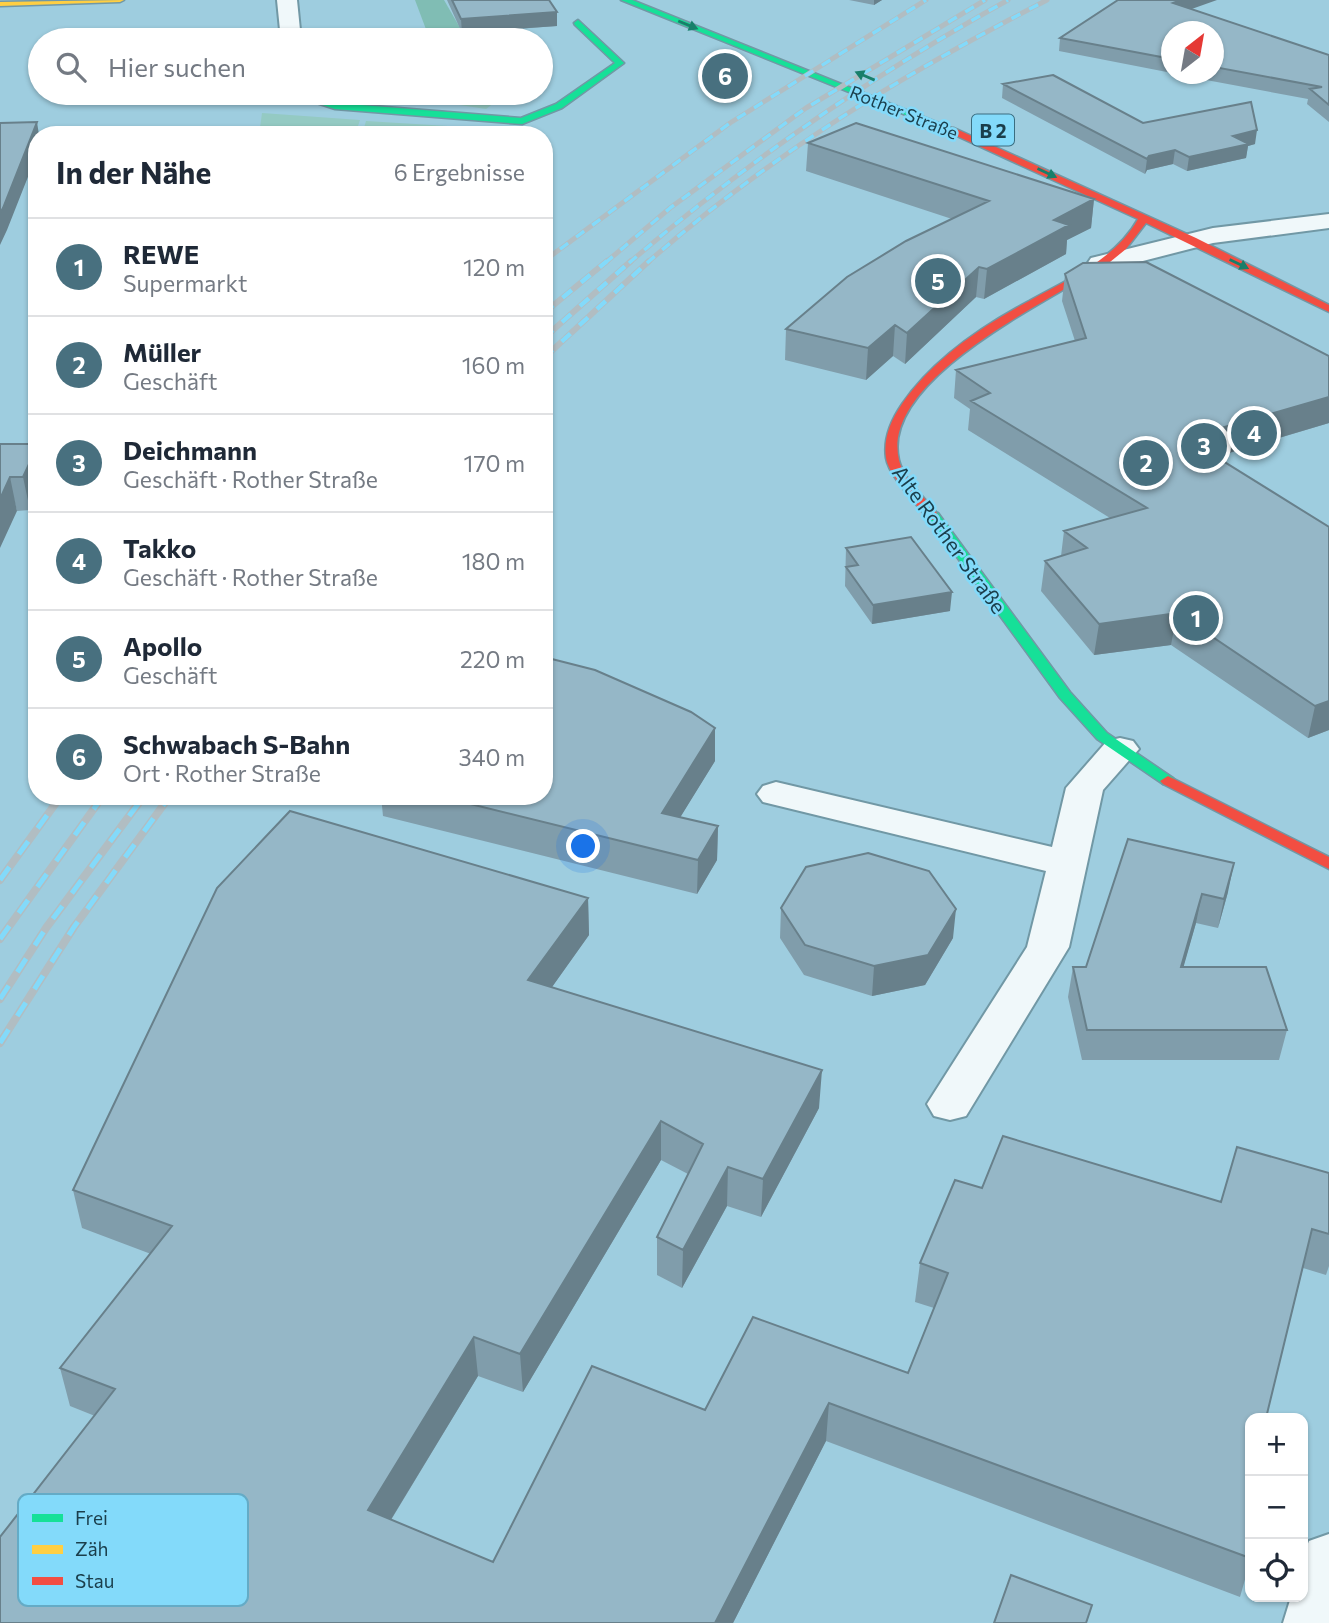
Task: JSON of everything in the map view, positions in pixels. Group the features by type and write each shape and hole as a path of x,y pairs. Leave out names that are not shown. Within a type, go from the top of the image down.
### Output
{"street":[{"path":"0,4 120,0"},
{"path":"288,0 289,28"},
{"name":"Rother Straße","path":"625,0 985,144 1144,218 1193,231 1329,309"},
{"path":"665,0 751,32"},
{"path":"332,105 522,121 559,106 620,63 578,23"},
{"name":"Rother Straße","path":"935,106 972,121"},
{"name":"Alte Rother Straße","path":"1144,218 1139,232 1100,264 1015,313 925,380 893,428 892,461 1065,695 1102,736 1159,777 1329,864"},
{"name":"Alte Rother Straße","path":"1100,264 1193,231 1219,233 1329,221"},
{"path":"1219,233 1252,249"},
{"path":"950,1104 1048,947 1085,788 1120,749"},
{"path":"776,794 1067,863"},
{"path":"1312,1623 1329,1559"}],"green space":[{"path":"415,0 444,0 460,28 426,28"},
{"path":"460,105 491,105 486,109"},
{"path":"262,113 360,120 358,126 260,126"},
{"path":"366,121 448,126 365,126"}],"building":[{"path":"452,0 549,0 557,12 461,19"},
{"path":"1118,0 1181,0 1173,3 1329,55 1329,105 1310,89 1322,87 1224,69 1224,21 1161,21 1161,57 1060,38"},
{"path":"1053,75 1143,123 1251,102 1257,130 1233,136 1249,144 1189,157 1175,150 1149,156 1147,159 1003,84"},
{"path":"37,122 35,126 28,126 28,145 0,213 0,123"},
{"path":"856,123 1094,199 1054,220 1069,225 987,269 979,267 907,333 895,325 868,348 786,329 847,277 906,241 989,201 808,143"},
{"path":"1146,262 1329,356 1329,397 1186,438 1329,527 1329,701 1315,706 1177,613 1099,624 1045,561 1087,548 1064,531 1147,508 971,401 990,393 956,370 1086,338 1065,274 1083,263"},
{"path":"0,444 28,444 28,466 23,477 10,477 0,499"},
{"path":"911,537 952,592 873,605 846,567 858,565 846,548"},
{"path":"553,659 595,670 691,712 715,728 662,813 718,826 698,860 475,805 553,805"},
{"path":"290,811 588,898 528,980 822,1070 763,1179 728,1167 683,1250 657,1237 703,1144 661,1121 520,1354 474,1337 368,1510 493,1562 592,1366 705,1410 753,1317 908,1373 948,1273 920,1263 955,1180 982,1188 1003,1136 1221,1202 1237,1147 1329,1173 1329,1234 1312,1229 1267,1413 1245,1413 1245,1556 829,1403 715,1623 0,1623 0,1537 18,1514 18,1606 248,1606 248,1494 33,1494 115,1389 60,1368 172,1226 73,1190 217,888"},
{"path":"1128,839 1234,863 1224,899 1202,894 1181,967 1266,967 1287,1030 1087,1030 1073,967 1086,967"},
{"path":"868,853 929,871 956,909 928,955 874,966 805,945 781,908 806,867"},
{"path":"1011,1575 1092,1605 1086,1623 994,1623"}],"railway":[{"path":"553,254 730,123 926,0"},
{"path":"605,263 670,208 806,108 985,0"},
{"path":"629,263 719,190 812,122 908,59 1008,0"},
{"path":"647,263 741,186 839,119 941,57 1047,0"},
{"path":"553,306 607,261"},
{"path":"553,330 631,261"},
{"path":"553,350 649,261"},
{"path":"0,880 54,805"},
{"path":"0,939 97,805"},
{"path":"0,999 46,928 137,805"},
{"path":"0,1043 74,927 163,805"}],"traffic: fast":[{"path":"625,0 951,130"},
{"path":"332,105 522,121 559,106 620,63 578,23"},
{"path":"933,516 1065,695 1102,736 1168,781"}],"traffic: slow":[{"path":"0,4 120,0"}],"traffic: jam":[{"path":"951,130 1192,240 1329,309"},
{"path":"933,516 904,480 892,459 892,437 900,415 915,394 955,355 1017,312 1107,260 1123,247 1144,218"},
{"path":"1168,781 1329,864"}],"place":[{"name":"Schwabach S-Bahn","path":"725,76"},
{"name":"Apollo","path":"938,281"},
{"name":"Takko","path":"1254,433"},
{"name":"Deichmann","path":"1204,446"},
{"name":"Müller","path":"1146,463"},
{"name":"REWE","path":"1196,618"}]}
